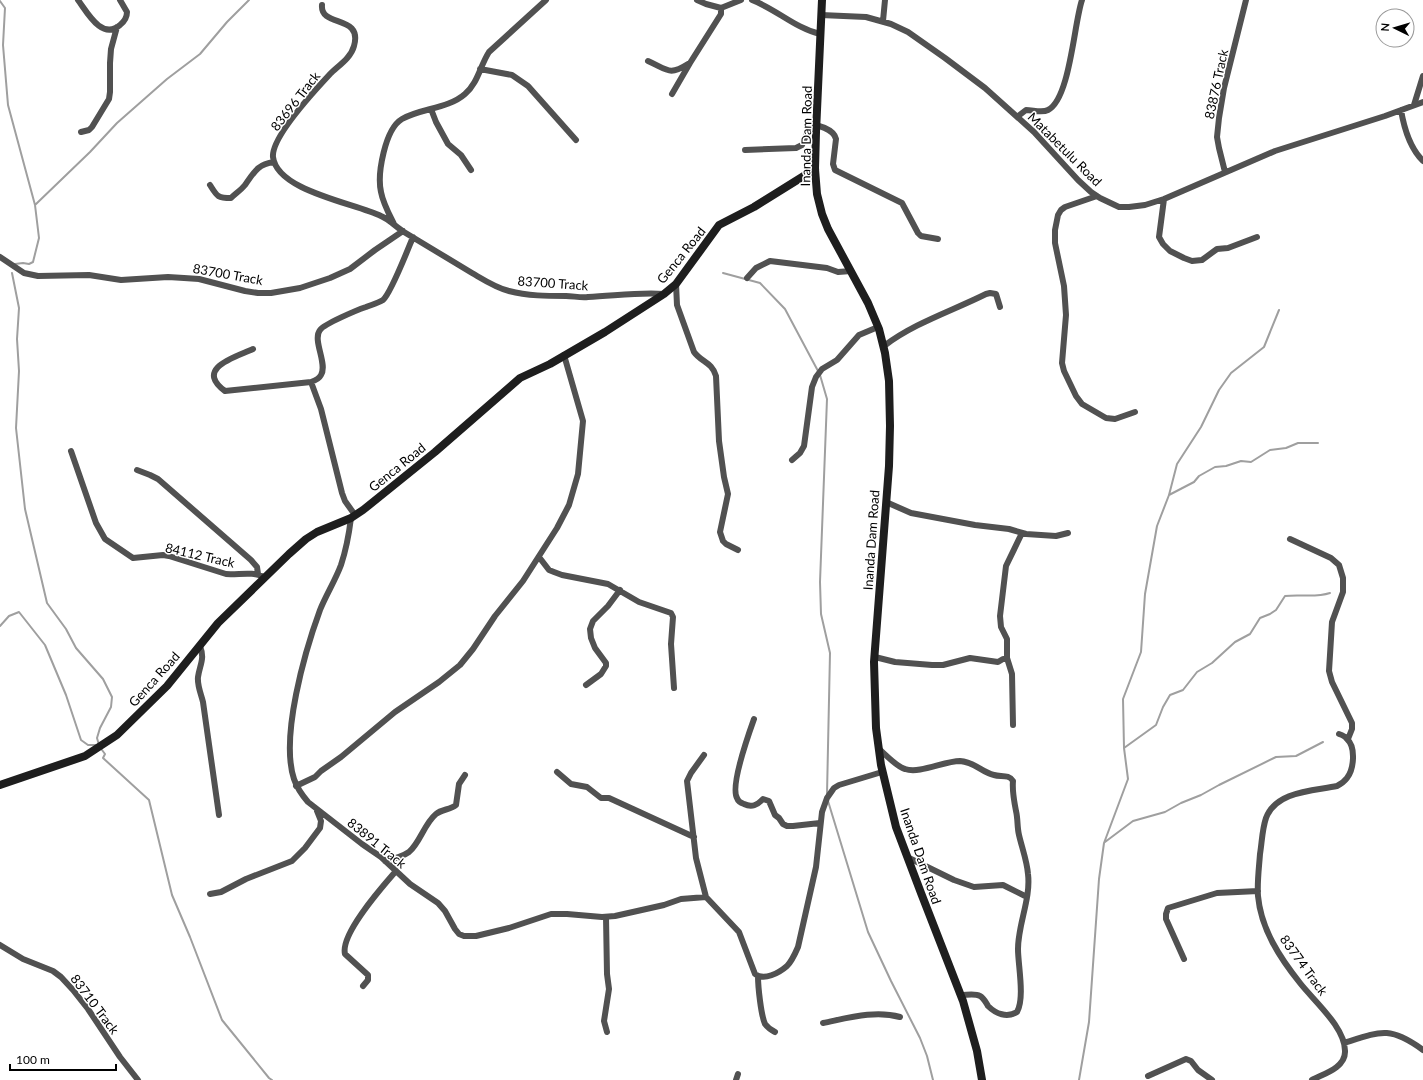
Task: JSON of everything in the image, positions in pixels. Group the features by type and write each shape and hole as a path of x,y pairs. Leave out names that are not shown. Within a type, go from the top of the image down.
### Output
{"street":[{"path":"78,0 96,24 103,28 110,29 117,27 126,19 126,7 120,0"},
{"path":"394,224 384,202 380,183 383,158 388,139 396,123 402,119 456,100 464,95 471,89 489,52 546,0"},
{"path":"697,0 721,8 741,0"},
{"path":"752,0 760,3 801,27 820,34"},
{"name":"Inanda Dam Road","path":"822,0 816,126 815,169 817,194 822,214 828,229 868,303 878,327 884,346 889,380 890,426 875,657 876,728 882,772 896,827 961,995 977,1051 982,1080"},
{"path":"883,22 885,0"},
{"path":"1017,118 1026,110 1046,110 1057,100 1063,87 1082,0"},
{"name":"83876 Track","path":"1225,172 1217,137 1224,88 1246,0"},
{"name":"83696 Track","path":"274,162 274,149 287,124 330,74 349,56 354,45 356,34 352,28 327,16 322,10 322,5"},
{"path":"672,94 721,14 721,8"},
{"name":"Matabetulu Road","path":"821,15 866,17 908,32 985,88 1034,132 1078,180 1097,196 1119,206 1129,207 1145,205 1164,199 1275,151 1423,102"},
{"path":"81,132 89,130 92,127 109,99 111,49 117,27"},
{"path":"648,61 670,72 678,71 690,63"},
{"path":"480,69 512,75 528,86 576,140"},
{"path":"1414,106 1423,76"},
{"path":"431,109 448,144 461,155 471,170"},
{"path":"1400,110 1404,125 1416,153 1423,161"},
{"path":"745,150 796,148 802,145 809,128 816,126 830,130 835,135 833,164 835,170 902,203 907,210 915,230 921,236 938,239"},
{"path":"210,185 217,196 231,198 244,186 254,171 265,163 274,162 282,174 303,188 381,216 403,231"},
{"name":"Genca Road","path":"0,785 85,756 117,735 167,686 218,623 261,575 317,532 353,517 435,452 520,378 550,364 634,314 664,294 676,284 719,225 754,207 815,169"},
{"path":"1097,196 1065,207 1061,210 1054,230 1061,270 1066,315 1062,363 1064,371 1076,396 1082,404 1106,418 1115,420 1135,412"},
{"path":"1164,199 1159,237 1166,248 1184,258 1192,261 1202,260 1218,249 1228,248 1257,237"},
{"name":"83700 Track","path":"0,257 24,273 38,276 89,275 121,280 199,279 245,291 271,293 300,288 330,278 350,269 403,231 413,236 435,252 497,288 509,292 587,297 651,293 664,294"},
{"path":"253,349 219,365 215,371 214,376 216,381 225,391 311,382 317,379 322,372 318,339 319,331 322,327 384,299 413,236"},
{"path":"747,278 756,268 770,261 827,268 838,272 851,271"},
{"path":"676,284 677,305 693,349 698,356 713,368 716,376 719,441 728,494 720,532 723,541 726,544 738,550"},
{"path":"884,346 909,330 986,294 996,294 1000,307"},
{"path":"792,460 800,453 804,446 813,382 819,372 837,360 860,335 878,327"},
{"path":"296,786 315,777 321,771 341,758 395,712 439,682 460,665 539,557 569,505 578,474 583,421 564,355"},
{"path":"311,382 321,409 342,493 353,517"},
{"name":"84112 Track","path":"71,451 96,523 105,539 133,558 163,555 226,574 235,575 251,573 261,575"},
{"path":"136,470 158,479 251,560 261,575"},
{"path":"886,502 911,513 975,525 1009,529 1022,534 1056,536 1068,533"},
{"name":"83891 Track","path":"353,517 340,566 316,621 300,678 292,725 290,745 291,767 296,786 314,808 385,861 410,884 438,903 445,911 455,929 459,934 464,936 476,936 509,928 551,914 606,917 664,905 681,899 706,897"},
{"path":"1013,726 1012,674 1007,659 1007,639 1001,627 1000,616 1006,566 1022,534"},
{"name":"83774 Track","path":"1290,539 1331,558 1339,565 1343,578 1343,592 1332,622 1328,666 1332,682 1352,723 1352,729 1348,739 1352,746 1352,766 1349,776 1342,783 1326,788 1301,792 1286,797 1270,810 1263,830 1258,891 1264,921 1271,940 1300,983 1328,1015 1342,1037 1344,1043"},
{"path":"539,557 549,570 562,575 608,584 639,602 672,614 672,660 674,688"},
{"path":"586,685 601,674 606,668 606,663 595,648 591,638 590,629 593,621 608,606 620,590"},
{"path":"200,646 203,658 198,675 198,686 203,702 219,815"},
{"path":"875,657 895,662 932,666 943,665 970,658 998,662 1007,659"},
{"path":"754,719 739,767 735,793 736,798 740,802 749,806 757,805 763,799 769,801 775,815 787,826 820,822"},
{"path":"1339,734 1348,739"},
{"path":"879,749 900,767 907,770 961,761 972,764 991,775 1008,776 1012,779 1018,833 1028,874 1027,897 1018,950 1021,976 1019,1007 1017,1012 1010,1015 1003,1015 991,1009 981,996 974,994 961,995"},
{"path":"704,755 687,781 696,858 706,897 739,932 755,974 758,976 764,1021 768,1028 775,1032"},
{"path":"557,772 571,784 587,787 601,798 609,798 694,837"},
{"path":"758,976 766,977 786,967 795,956 816,867 820,822 827,798 834,788 882,772"},
{"path":"385,861 408,853 413,848 432,818 437,813 456,805 459,784 465,775"},
{"path":"210,894 221,892 246,879 282,866 299,856 312,840 321,824 321,818 314,808"},
{"path":"907,857 954,880 974,887 1004,885 1027,897"},
{"path":"363,986 368,980 368,975 345,954 345,946 351,930 396,871"},
{"path":"1184,959 1166,919 1168,908 1217,893 1258,891"},
{"path":"606,917 607,967 610,989 604,1021 607,1032"},
{"name":"83710 Track","path":"0,945 23,959 52,971 61,977 88,1010 120,1057 138,1080"},
{"path":"823,1023 872,1014 900,1017"},
{"path":"1312,1080 1335,1068 1343,1061 1345,1054 1344,1043 1369,1034 1380,1032 1396,1035 1412,1042 1423,1050"},
{"path":"1148,1076 1186,1059 1191,1061 1198,1070 1212,1080"}],"waterway":[{"path":"35,205 90,152 117,123 167,79 200,54 227,22 249,0"},
{"path":"0,1 5,8 3,45 8,105 35,205 39,238 33,262 29,264 15,264"},
{"path":"0,626 9,616 19,612 45,645 66,695 81,740 88,745 99,745 97,738 100,728 111,707 112,697 103,679 76,648 66,629 47,603 25,509 16,428 19,371 17,339 19,308 12,273"},
{"path":"723,273 760,283 785,309 818,371"},
{"path":"1079,1080 1089,1022 1099,879 1104,843 1128,779 1124,748 1123,699 1141,652 1145,594 1157,526 1169,495 1177,464 1201,427 1219,390 1231,373 1264,347 1279,310"},
{"path":"820,375 827,399 820,582 821,614 830,653 827,794"},
{"path":"1169,495 1194,482 1199,476 1215,467 1226,466 1241,461 1251,462 1270,450 1286,448 1298,443 1318,443"},
{"path":"1124,748 1156,725 1163,707 1170,695 1183,690 1197,672 1212,663 1235,642 1250,634 1260,618 1276,610 1285,596 1319,595 1330,593"},
{"path":"1105,842 1133,821 1165,812 1276,757 1296,756 1323,742"},
{"path":"102,750 105,754 103,758 149,800 172,895 222,1020 272,1080"},
{"path":"828,801 868,932 920,1038 927,1056 933,1080"}]}
